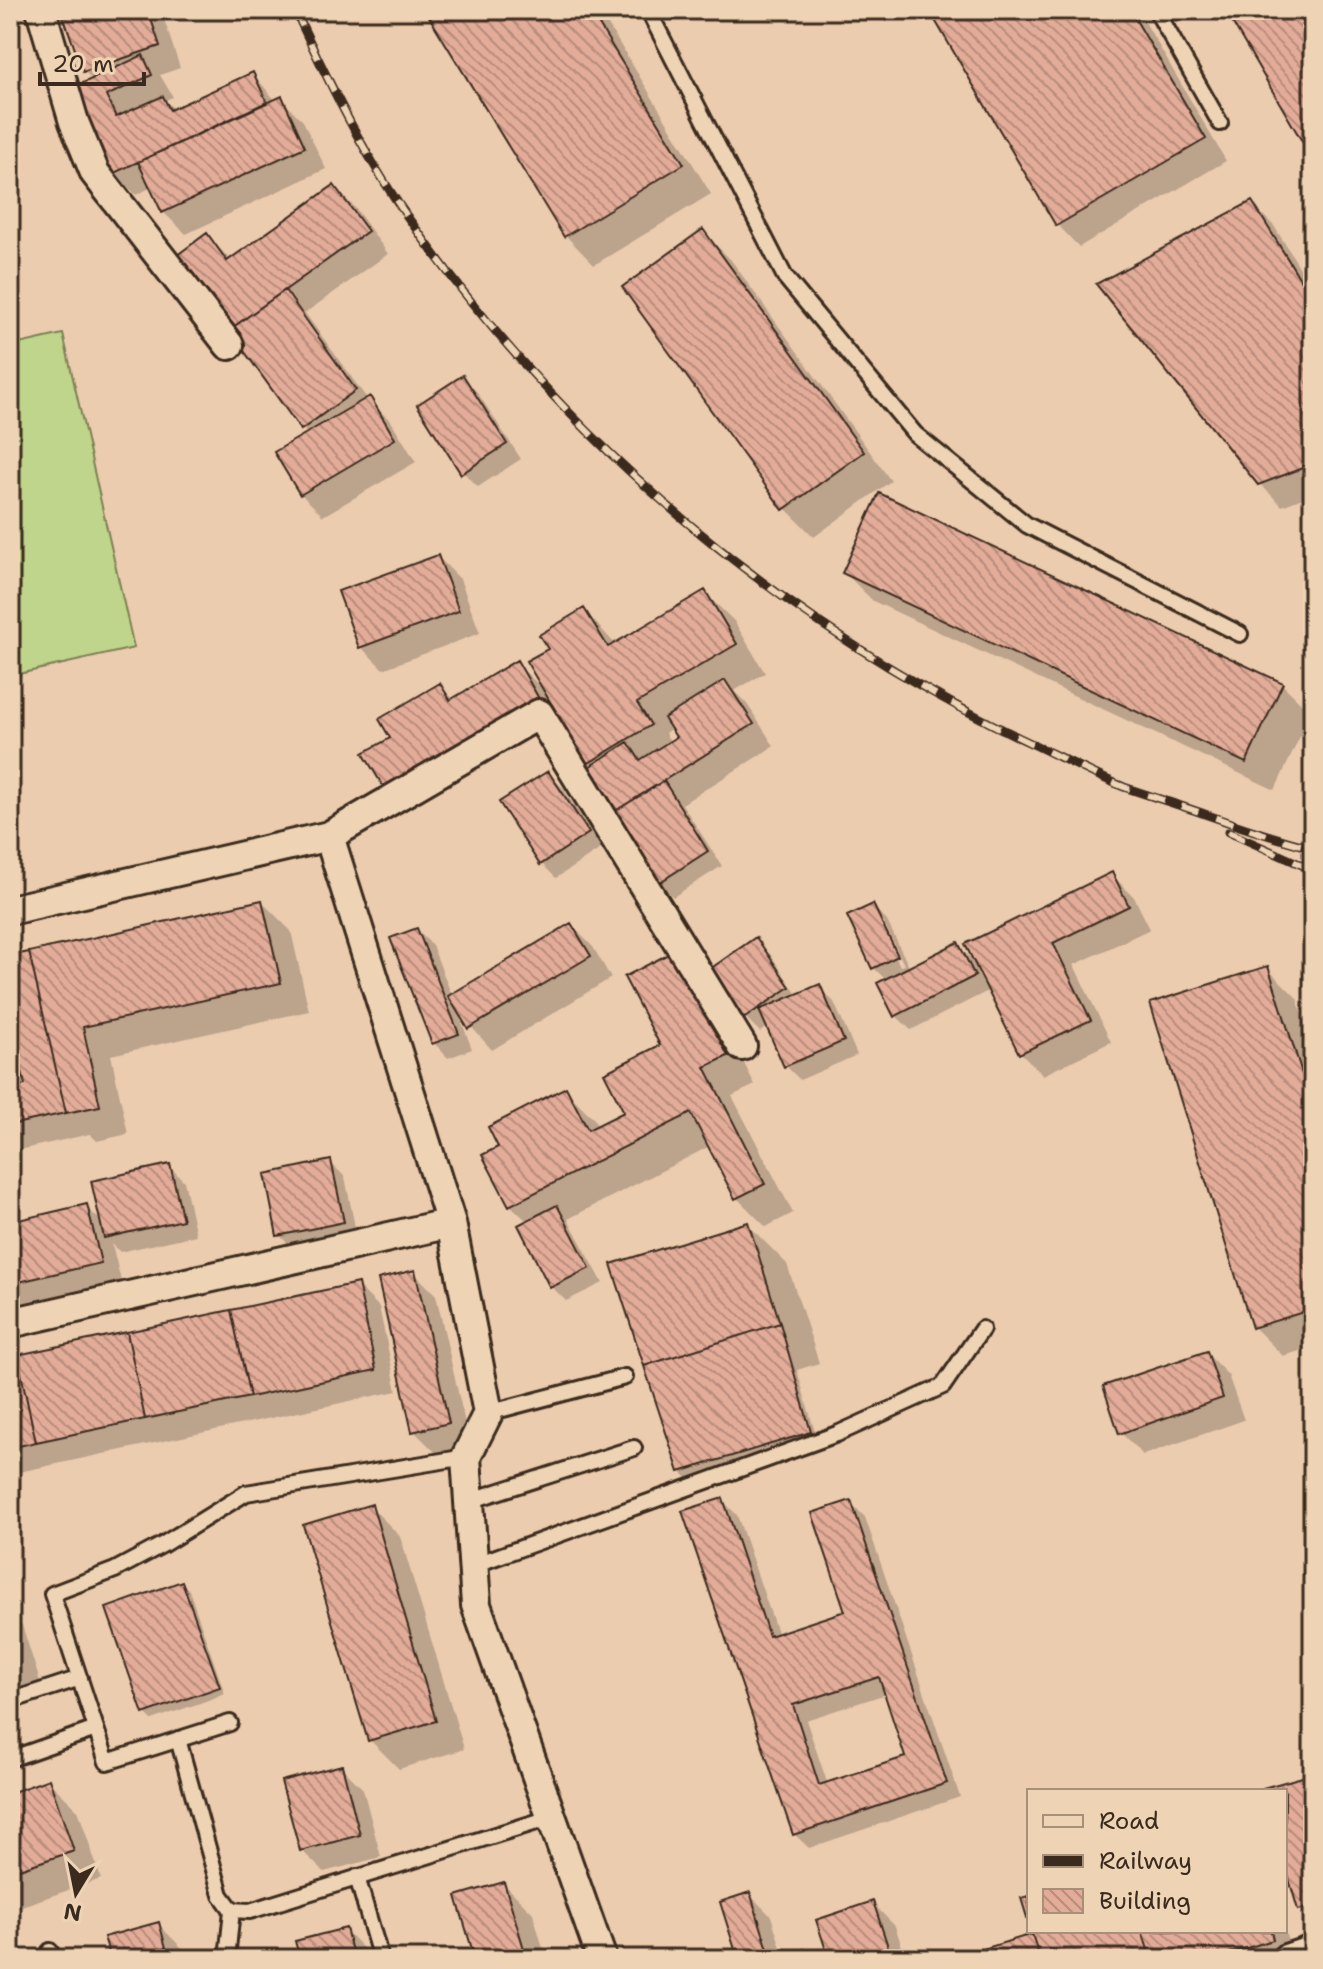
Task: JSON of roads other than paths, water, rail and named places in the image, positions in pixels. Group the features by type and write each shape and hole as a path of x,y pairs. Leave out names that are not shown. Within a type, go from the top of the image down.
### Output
{"street":[{"path":"41,10 74,122 95,173 229,345"},
{"path":"10,910 329,836 539,714 742,1046"},
{"path":"329,836 451,1223 488,1413 466,1457 476,1605 602,1959"},
{"path":"10,1323 451,1223"},
{"path":"1286,1959 1313,1950"}],"lane":[{"path":"648,10 785,277 915,434 1027,525 1240,634"},
{"path":"1156,10 1220,123"},
{"path":"474,1565 837,1434 943,1386 982,1329"},
{"path":"488,1413 625,1377"},
{"path":"469,1501 634,1448"},
{"path":"230,1723 107,1762 52,1594 115,1570 246,1493 466,1457"},
{"path":"10,1701 80,1678"},
{"path":"10,1759 96,1729"},
{"path":"178,1739 221,1895 232,1910 227,1959"},
{"path":"232,1910 250,1911 553,1817"},
{"path":"357,1877 381,1959"}],"railway":[{"path":"295,10 335,93 380,175 476,308 543,385 615,458 692,526 773,590 858,648 946,700 1124,787 1313,848"},
{"path":"1228,832 1313,870"}]}
